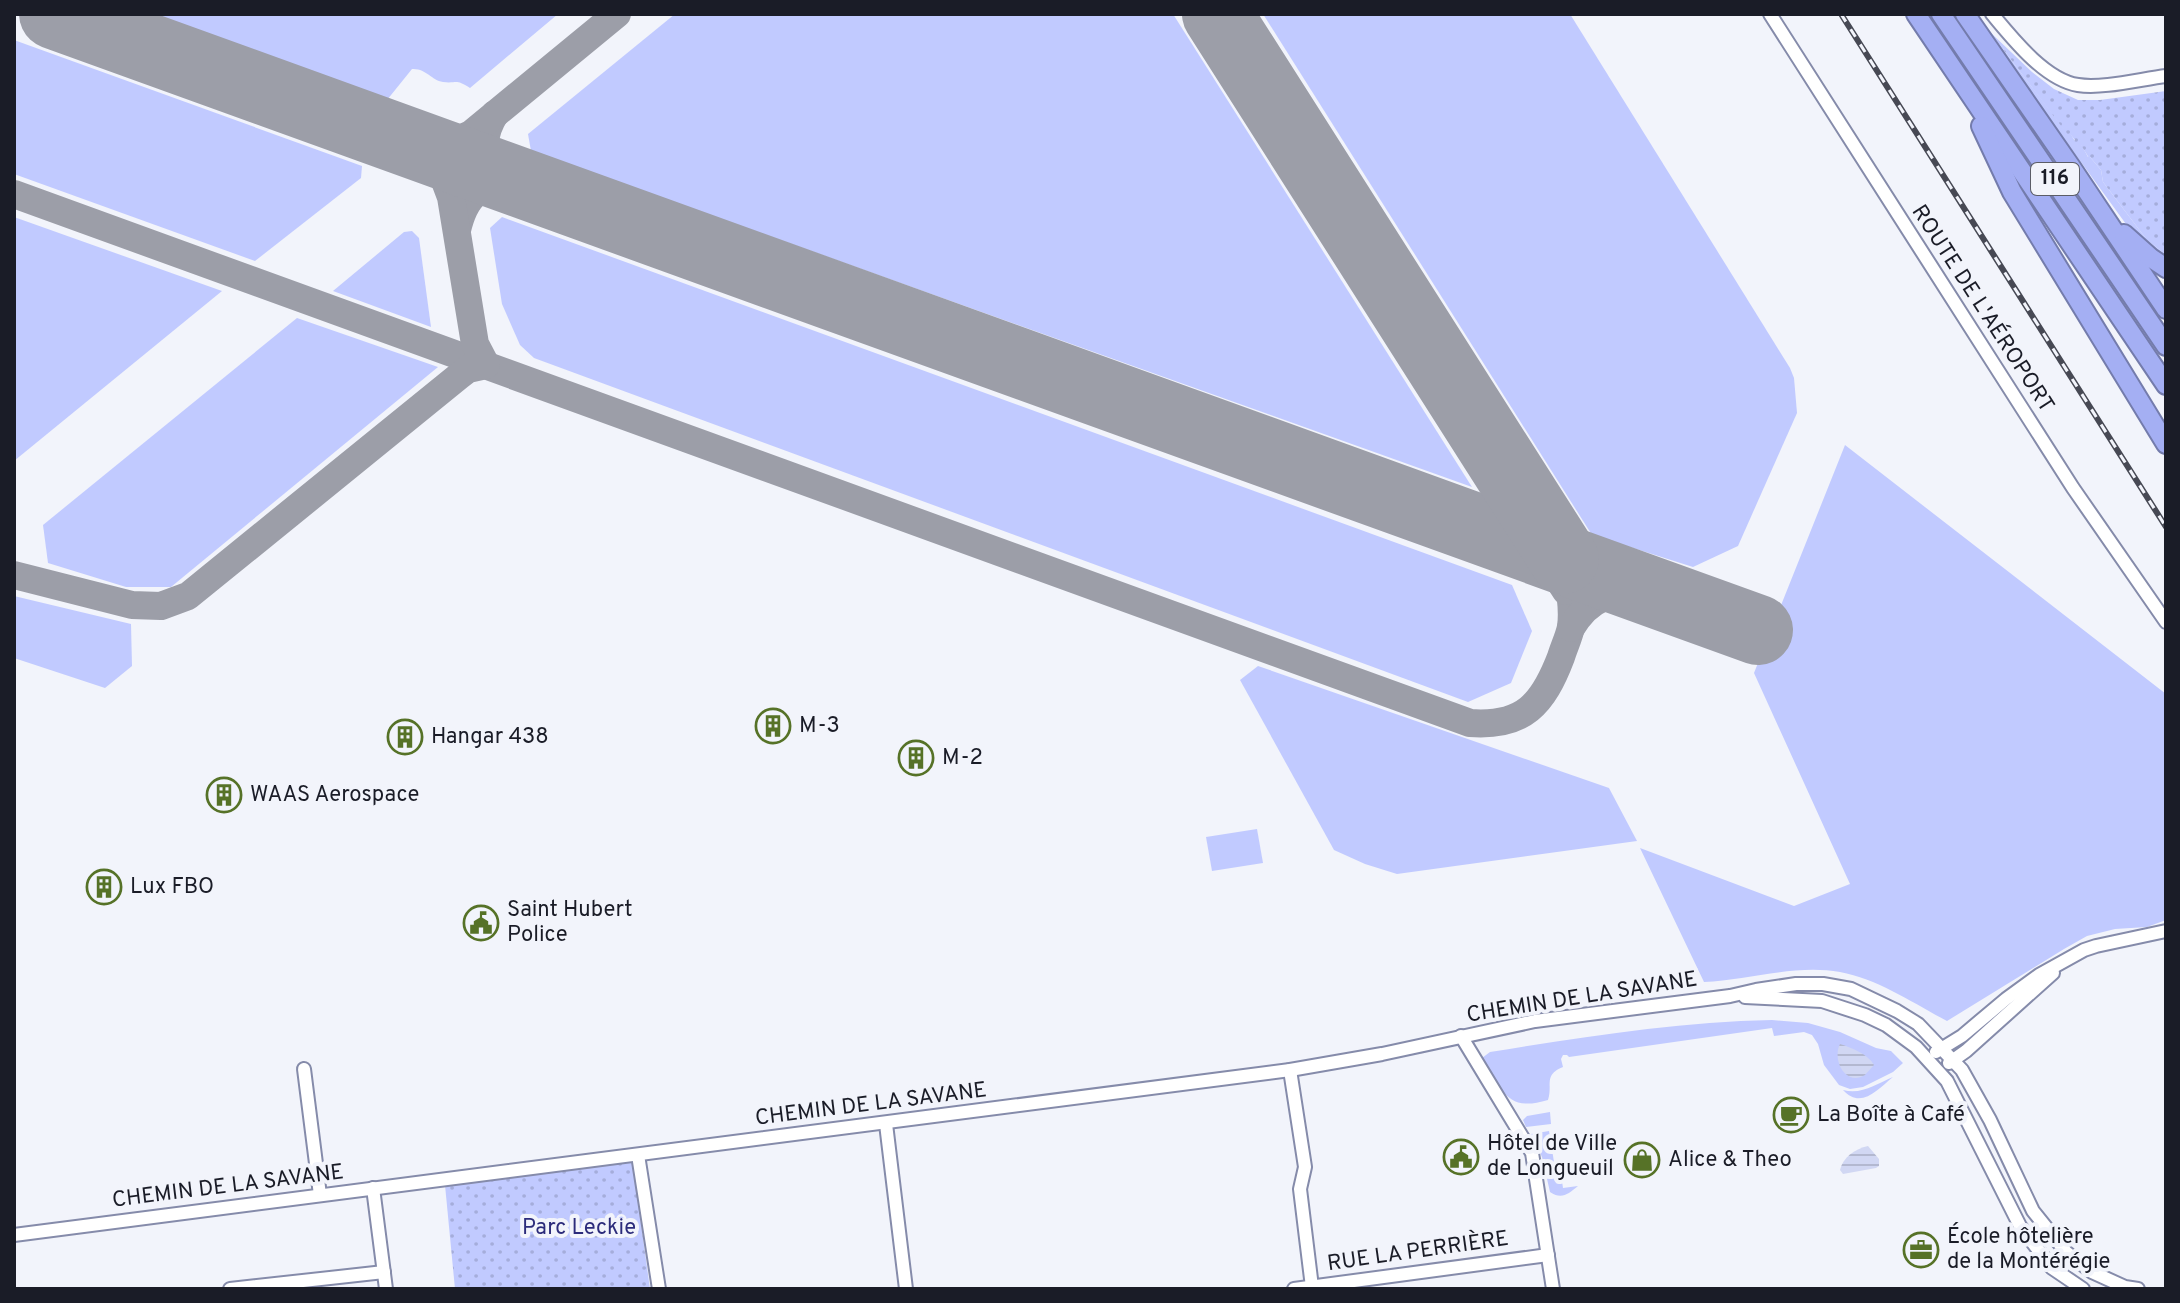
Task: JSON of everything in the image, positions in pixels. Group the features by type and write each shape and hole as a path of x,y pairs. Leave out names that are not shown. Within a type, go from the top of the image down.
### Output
{"highway":[{"name":"116","path":"1916,14 2166,385"},
{"name":"116","path":"1941,14 2166,346"},
{"path":"1965,14 2166,309"},
{"path":"1958,76 2012,192 2166,444"},
{"path":"2108,223 2166,268"}],"street":[{"name":"ROUTE DE L'AÉROPORT","path":"1770,14 2073,488 2166,622"},
{"path":"1992,14 2037,62 2069,83 2089,86 2166,76"},
{"path":"1926,1058 1962,1036 2039,975 2084,950 2166,931"},
{"path":"1938,1071 2061,965"},
{"name":"CHEMIN DE LA SAVANE","path":"14,1235 1290,1070 1535,1021 1730,996 1796,984 1823,984 1851,989 1918,1024 1964,1073 2033,1211 2057,1242 2092,1272 2125,1287 2138,1289"},
{"name":"CHEMIN DE LA SAVANE","path":"1730,996 1822,1001 1865,1015 1906,1038 1947,1081 2020,1226 2052,1268 2083,1289"},
{"path":"1461,1036 1532,1153 1553,1289"},
{"path":"304,1069 320,1195"},
{"path":"1290,1070 1305,1167 1300,1189 1305,1288"},
{"path":"886,1124 906,1289"},
{"path":"638,1155 659,1289"},
{"path":"373,1188 386,1289"},
{"name":"RUE LA PERRIÈRE","path":"1294,1289 1548,1255"},
{"path":"230,1289 384,1272"}],"green space":[{"path":"152,14 558,14 470,88 459,82 439,81 421,70 412,69 387,100"},
{"path":"675,14 1173,14 1472,487 531,151 528,134"},
{"path":"1263,14 1570,14 1794,378 1797,413 1738,546 1693,567 1592,535"},
{"path":"1970,14 1976,14 2068,134 2078,146 2081,144 2101,170 2103,182 2147,240 2166,255 2166,263 2139,242"},
{"path":"1990,32 2054,89 2078,100 2166,91 2166,255 2147,240 2103,182 2101,170 2081,145 2078,147 2068,135"},
{"path":"14,40 362,166 361,178 255,261 14,174"},
{"path":"14,217 222,291 14,461"},
{"path":"502,217 1512,585 1532,631 1511,683 1468,702 534,358 520,345 502,304 490,228"},
{"path":"412,231 419,238 431,327 333,291 404,232"},
{"path":"297,318 438,367 171,587 126,587 48,563 43,525"},
{"path":"1845,445 2166,694 2166,920 2147,927 2115,929 2087,936 1947,1021 1882,986 1840,972 1789,971 1704,982 1640,848 1794,906 1850,884 1754,673"},
{"path":"14,596 131,624 132,666 105,688 14,658"},
{"path":"1258,666 1609,788 1637,841 1397,874 1334,850 1240,680"},
{"path":"1257,829 1263,863 1212,871 1206,837"},
{"path":"1772,1020 1808,1023 1840,1032 1876,1048 1891,1051 1903,1063 1893,1072 1863,1087 1850,1089 1839,1085 1824,1065 1812,1035 1804,1032 1774,1036 1772,1028 1569,1057 1563,1055 1563,1067 1551,1077 1548,1100 1522,1103 1507,1096 1482,1058 1490,1052 1630,1031"},
{"path":"1893,1077 1863,1098 1850,1096 1843,1090 1863,1090"},
{"path":"1550,1112 1551,1124 1526,1127 1523,1120 1527,1116"},
{"path":"1549,1131 1554,1162 1559,1161 1563,1188 1578,1186 1561,1196 1550,1192 1542,1157 1531,1134"},
{"name":"Parc Leckie","path":"632,1158 650,1289 455,1289 445,1185"}],"shaded area":[{"path":"1840,1044 1864,1055 1874,1065 1858,1078 1846,1074 1839,1064"},
{"path":"1868,1146 1879,1159 1879,1166 1843,1174 1840,1170 1847,1157"}],"taxiway":[{"path":"416,145 445,146 471,134 617,14"},
{"path":"495,114 486,136 488,153 499,168 517,181"},
{"path":"14,575 132,605 161,606 188,596 468,369 486,365 475,344 451,197 442,173 416,145"},
{"path":"457,230 465,207 476,193 493,185 517,181"},
{"path":"14,194 1470,723 1504,721 1518,716 1539,700 1547,688 1571,627 1571,602 1564,559"},
{"path":"1474,527 1506,537 1517,534 1525,526 1528,504"},
{"path":"1530,547 1553,571 1566,591"},
{"path":"1571,628 1586,608 1604,597 1649,590"}],"runway":[{"path":"54,14 1758,630"},
{"path":"1217,14 1564,559"}],"railway":[{"path":"1841,14 2166,527"}],"place":[{"name":"M-3","path":"773,726"},
{"name":"Hangar 438","path":"405,737"},
{"name":"M-2","path":"916,758"},
{"name":"WAAS Aerospace","path":"224,795"},
{"name":"Lux FBO","path":"104,887"},
{"name":"Saint Hubert Police","path":"481,923"},
{"name":"La Boîte à Café","path":"1791,1115"},
{"name":"Hôtel de Ville de Longueuil","path":"1461,1157"},
{"name":"Alice & Theo","path":"1642,1160"},
{"name":"École hôtelière de la Montérégie","path":"1921,1250"}]}
